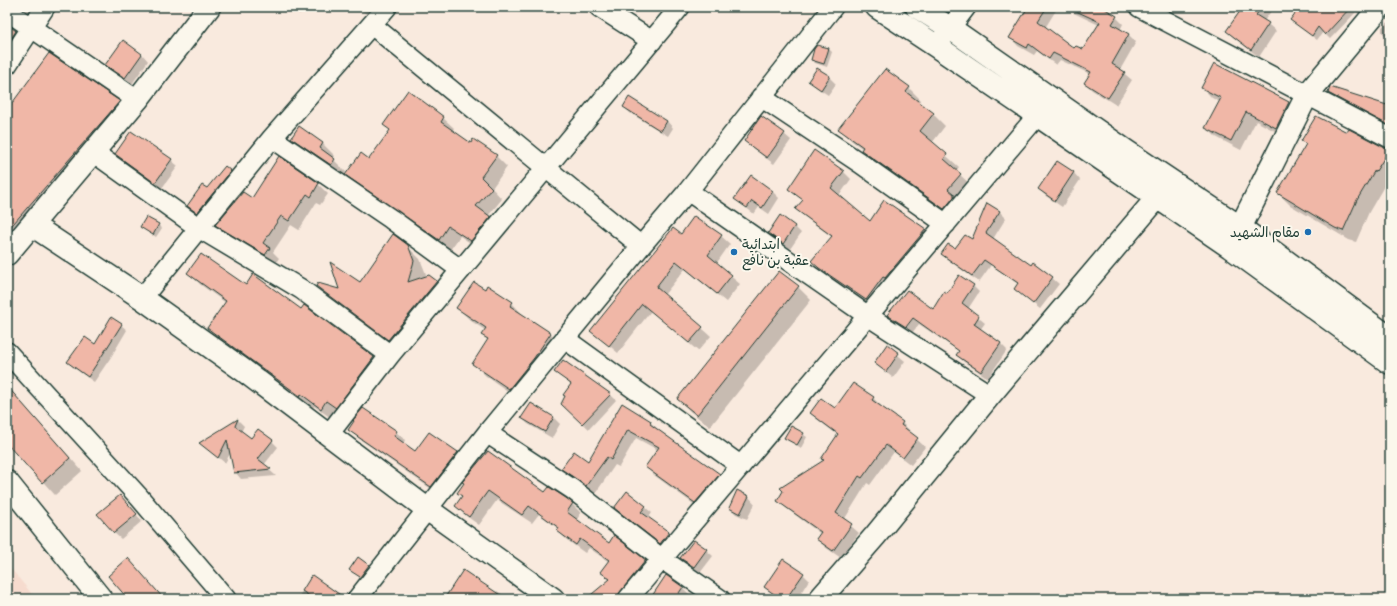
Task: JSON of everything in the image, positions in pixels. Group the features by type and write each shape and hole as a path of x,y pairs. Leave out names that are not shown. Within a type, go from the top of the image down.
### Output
{"street":[{"path":"7,65 45,7"},
{"path":"7,254 137,100 208,7"},
{"path":"142,298 272,138 387,7"},
{"path":"600,7 652,42"},
{"path":"329,434 390,355 680,7"},
{"path":"356,599 487,433 688,191 833,7"},
{"path":"877,7 1037,116 1164,189 1240,228 1390,338"},
{"path":"917,7 950,28 1164,189 1230,247 1390,363"},
{"path":"936,46 966,7"},
{"path":"1139,7 1390,138"},
{"path":"1230,247 1306,95 1380,7"},
{"path":"7,12 137,100"},
{"path":"372,25 641,246"},
{"path":"761,97 860,163 946,224"},
{"path":"628,599 1037,116"},
{"path":"272,138 391,219 461,270"},
{"path":"93,152 199,228 302,289 390,355"},
{"path":"820,599 875,536 990,395 1164,189"},
{"path":"688,191 868,316 990,395"},
{"path":"32,226 142,298 243,370 427,509 553,599"},
{"path":"565,339 741,466"},
{"path":"7,352 139,497 226,599"},
{"path":"487,433 572,489 662,559 720,599"},
{"path":"7,482 102,599"},
{"path":"7,498 88,599"}],"shaded area":[{"path":"7,564 36,599 7,599"}],"building":[{"path":"1028,7 1047,7 1038,21 1074,48 1076,46 1083,49 1100,22 1067,7 1102,7 1117,16 1112,24 1129,34 1112,64 1125,72 1108,98 1084,83 1091,72 1053,53 1049,59 1029,44 1027,48 1009,38"},
{"path":"1243,7 1262,7 1256,15 1269,23 1251,50 1226,31"},
{"path":"1300,7 1351,7 1325,35 1318,27 1312,36 1290,20"},
{"path":"7,24 16,31 7,45"},
{"path":"123,40 142,54 125,78 105,65"},
{"path":"817,45 829,48 824,64 811,60 814,49"},
{"path":"49,53 120,101 7,231 7,110"},
{"path":"1214,63 1289,102 1276,128 1246,112 1231,141 1205,128 1221,98 1201,88"},
{"path":"817,68 830,76 821,90 808,81"},
{"path":"885,69 910,87 906,92 934,113 920,131 947,154 944,159 961,174 948,189 954,194 954,197 944,209 861,150 863,147 838,129"},
{"path":"1330,87 1390,106 1390,126 1328,93"},
{"path":"408,90 444,117 441,122 471,143 473,139 497,155 481,177 492,188 476,206 491,217 471,241 448,226 439,240 345,175 361,153 369,159 390,130 383,125"},
{"path":"629,97 667,121 661,131 623,107"},
{"path":"761,116 785,133 767,158 744,141"},
{"path":"1316,116 1347,132 1349,129 1385,148 1390,149 1357,200 1343,231 1335,228 1277,193 1306,144 1301,141"},
{"path":"299,126 323,143 320,148 335,159 331,165 291,138"},
{"path":"131,131 172,159 155,183 115,154"},
{"path":"814,150 844,171 831,188 870,221 884,200 926,229 885,278 883,277 866,300 811,261 832,236 795,209 803,200 788,189"},
{"path":"279,156 319,183 311,197 307,194 289,221 281,216 263,243 270,248 265,255 215,225 243,192 252,198"},
{"path":"1057,161 1074,172 1055,201 1038,189"},
{"path":"225,166 231,171 197,213 187,206 202,185 207,188"},
{"path":"751,175 773,191 762,208 752,201 747,208 734,199"},
{"path":"987,203 1000,211 986,233 1031,265 1033,262 1053,277 1033,304 1014,289 1018,283 984,260 972,276 941,254 948,244 955,248 965,235 972,239"},
{"path":"780,215 795,226 783,244 768,233"},
{"path":"694,216 722,235 708,255 732,275 717,294 676,261 656,287 703,327 689,343 642,304 609,346 590,331 673,228 681,234"},
{"path":"146,217 159,224 153,235 140,227"},
{"path":"393,234 408,245 414,261 408,282 429,275 437,281 388,340 316,286 318,283 339,289 330,262 360,282"},
{"path":"201,254 246,285 253,274 301,309 304,305 374,357 336,408 326,401 321,409 301,394 300,396 207,328 226,301 187,273"},
{"path":"779,271 799,286 697,415 677,399"},
{"path":"959,275 974,285 962,303 979,316 974,324 1001,343 981,372 956,355 959,351 913,318 906,327 887,315 907,290 933,309 944,291 947,293"},
{"path":"474,282 485,289 487,285 513,302 510,306 551,333 534,358 509,389 472,364 488,339 481,335 486,328 456,308"},
{"path":"111,317 122,324 88,377 67,362 85,337 95,344"},
{"path":"887,344 899,353 886,372 874,363"},
{"path":"563,360 611,394 582,424 561,404 565,396 563,395 571,384 554,372"},
{"path":"853,383 874,397 872,400 903,422 901,425 918,438 903,458 886,445 862,478 859,476 836,513 852,524 833,551 816,539 821,532 777,501 783,491 780,488 824,460 821,459 838,434 810,413 821,398 835,408"},
{"path":"7,386 70,458 42,483 7,444"},
{"path":"531,403 554,417 545,432 521,418"},
{"path":"622,403 651,421 650,424 720,474 695,503 645,467 659,447 628,430 611,460 607,457 586,486 561,469 574,451 588,461"},
{"path":"363,408 397,431 394,436 415,451 429,432 458,452 431,487 348,430 354,421 353,420"},
{"path":"238,419 235,426 251,438 258,429 273,440 258,459 271,469 234,473 227,440 218,458 199,443"},
{"path":"791,426 804,433 797,445 784,438"},
{"path":"488,451 545,492 549,487 573,503 567,512 609,543 614,535 646,560 620,592 617,599 586,599 610,579 600,572 609,560 580,539 576,545 557,531 559,528 529,506 522,515 488,491 469,517 455,506 462,496 457,493 464,483 462,482"},
{"path":"737,490 749,496 740,514 729,508"},
{"path":"627,491 646,506 641,512 669,532 660,544 614,508"},
{"path":"120,495 137,514 114,533 97,514"},
{"path":"694,540 707,549 694,567 680,558"},
{"path":"358,557 369,565 360,577 349,570"},
{"path":"128,558 164,599 128,599 108,576"},
{"path":"783,559 804,573 786,599 781,599 764,587"},
{"path":"463,570 506,599 444,599"},
{"path":"312,575 346,599 314,599 302,591"},
{"path":"666,575 683,587 675,599 650,599"}],"place":[{"name":"مقام الشهيد","path":"1308,232"},
{"name":"ابتدائية عقبة بن نافع","path":"734,252"}]}
